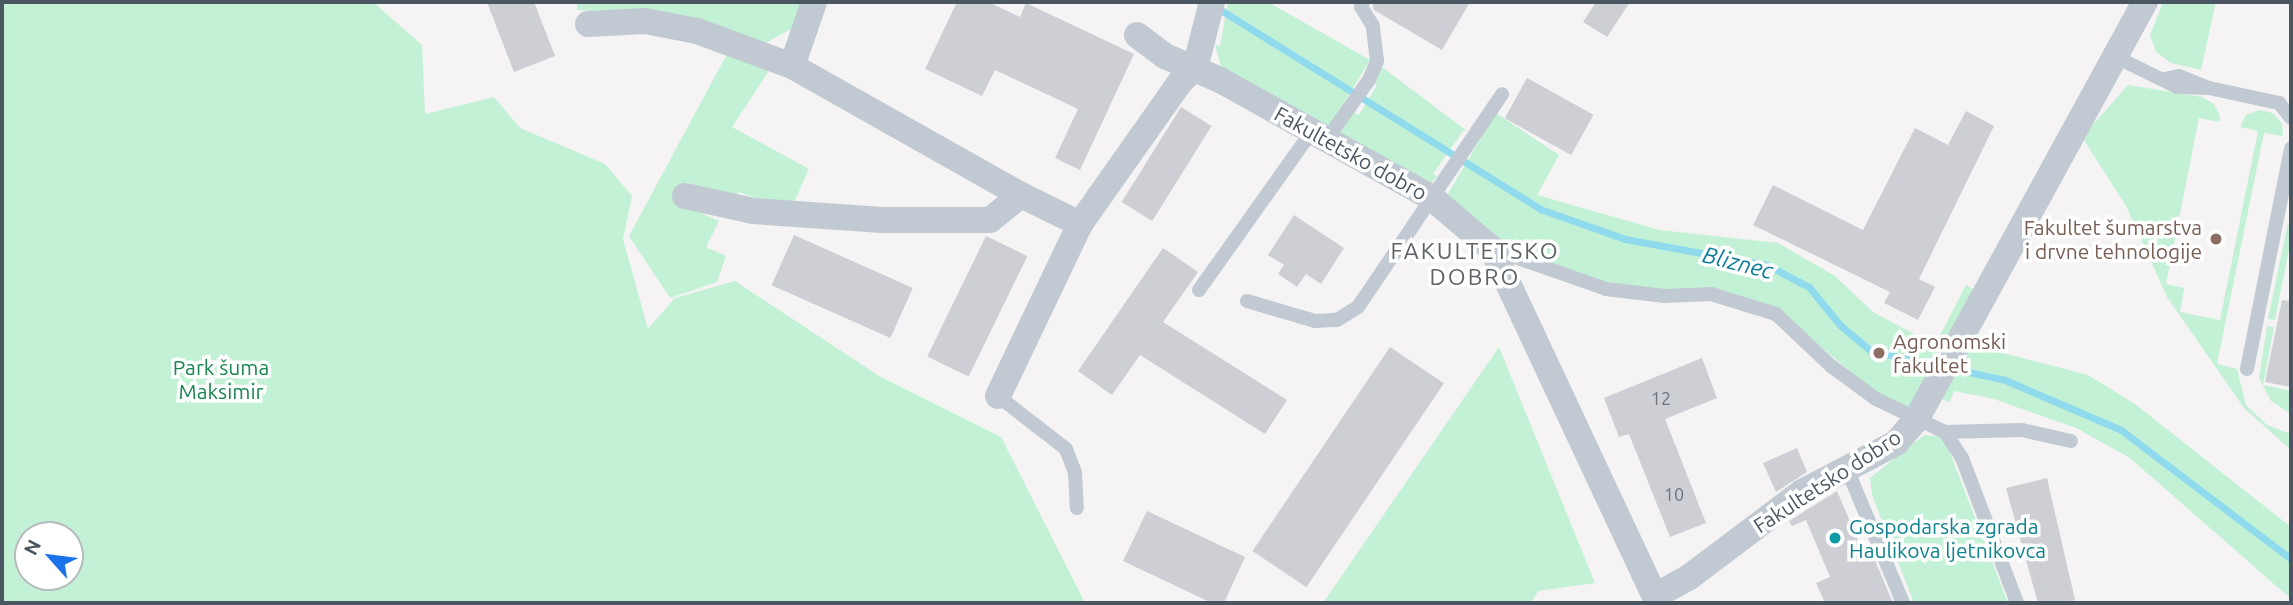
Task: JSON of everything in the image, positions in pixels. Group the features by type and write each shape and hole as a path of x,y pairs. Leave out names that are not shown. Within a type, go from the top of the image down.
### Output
{"street":[{"path":"792,66 814,2"},
{"path":"998,396 1080,224 1180,82 1195,68 1206,35 1212,2"},
{"name":"Fakultetsko dobro","path":"1137,35 1165,56 1195,68 1320,135 1438,188 1492,249 1657,600 1802,492 1896,443 1916,420 2145,2"},
{"path":"588,24 645,21 697,31 792,66 1021,195 1080,224"},
{"path":"685,196 753,211 882,220 990,220 1021,195"}],"lane":[{"path":"1199,290 1320,135 1350,109 1369,80 1378,52 1363,2"},
{"path":"2116,57 2196,91 2209,88 2278,103 2291,118"},
{"path":"1247,301 1315,321 1337,320 1358,307 1384,275 1438,188 1502,94"},
{"path":"2247,369 2291,148"},
{"path":"1492,249 1606,289 1665,296 1711,295 1750,303 1776,314 1831,366 1876,399 1945,432 2022,430 2071,441"},
{"path":"998,396 1066,449 1075,473 1077,508"},
{"path":"1945,432 1962,458 2018,603"},
{"path":"1847,469 1903,603"}],"green space":[{"name":"Park šuma Maksimir","path":"2,2 373,2 422,45 425,114 494,97 520,128 605,164 632,196 623,239 648,329 675,298 735,281 879,376 1001,437 1085,603 2,603"},
{"path":"577,2 811,2 810,18 766,43 669,15 577,10"},
{"path":"1228,2 1268,2 1370,60 1328,128 1221,67 1215,45 1220,46"},
{"path":"2163,2 2216,2 2201,70 2171,63 2156,52 2150,35"},
{"path":"727,54 770,69 732,127 809,169 790,211 739,192 731,204 687,182 676,202 719,221 706,247 726,256 717,282 670,298 629,236"},
{"path":"1382,67 1467,131 1463,131 1433,174 1437,176 1430,185 1340,134 1353,112 1359,115 1377,85 1373,81"},
{"path":"2128,85 2202,97 2214,104 2220,116 2219,122 2199,118 2166,284 2184,288 2180,312 2220,320 2258,131 2240,127 2246,115 2259,110 2273,113 2282,124 2283,136 2264,133 2217,364 2237,369 2246,405 2267,425 2291,434 2291,450 2244,408 2167,297 2126,206 2082,137"},
{"path":"1496,113 1559,155 1537,195 1660,230 1778,243 1835,276 1873,312 1935,345 1966,285 1978,292 1913,410 1873,391 1779,311 1625,288 1547,266 1499,243 1495,234 1446,197"},
{"path":"2288,222 2291,240 2275,320 2268,319"},
{"path":"2267,326 2274,327 2263,385 2291,391 2291,414 2271,401 2259,378"},
{"path":"1969,344 2088,375 2135,404 2291,527 2291,599 2130,458 2076,428 1994,399 1954,391 1950,402 1940,399"},
{"path":"1499,347 1595,583 1538,591 1531,603 1323,603"},
{"path":"1924,435 1938,436 1947,445 2008,603 1914,603 1872,495 1870,478"}],"building":[{"path":"487,2 534,2 555,56 514,72"},
{"path":"957,2 988,2 1020,17 1026,3 1134,54 1080,170 1055,158 1078,109 995,70 982,96 925,69"},
{"path":"1372,2 1470,2 1442,50 1374,10"},
{"path":"1596,2 1630,2 1607,37 1583,22"},
{"path":"1527,78 1593,115 1571,155 1505,118"},
{"path":"1181,107 1212,126 1152,221 1122,202"},
{"path":"1966,111 1994,126 1919,279 1935,287 1918,320 1884,303 1890,292 1753,225 1773,185 1863,230 1915,128 1948,145"},
{"path":"1294,215 1344,248 1321,284 1306,274 1297,287 1278,274 1284,265 1268,255"},
{"path":"794,235 913,288 890,338 772,285"},
{"path":"986,236 1027,256 969,377 927,356"},
{"path":"1163,248 1198,272 1163,322 1287,400 1265,434 1140,355 1112,395 1078,371"},
{"path":"2282,300 2291,301 2291,387 2265,382"},
{"path":"1390,347 1444,383 1306,587 1252,551"},
{"path":"1702,358 1717,398 1665,419 1706,523 1670,537 1629,434 1619,437 1604,398"},
{"path":"1797,448 1807,472 1776,492 1763,463"},
{"path":"2047,478 2075,600 2064,603 2038,603 2006,488"},
{"name":"Gospodarska zgrada Haulikova ljetnikovca","path":"1837,491 1864,554 1871,551 1893,603 1825,603 1816,583 1830,577 1806,520 1792,526 1789,521"},
{"path":"1147,511 1245,557 1224,603 1212,603 1123,561"}],"waterway":[{"name":"Bliznec","path":"1216,7 1540,209 1625,239 1767,265 1809,287 1840,325 1871,351 2005,380 2121,430 2291,559"}],"place":[{"name":"Fakultet šumarstva i drvne tehnologije","path":"2216,239"},
{"name":"Agronomski fakultet","path":"1879,353"},
{"name":"Gospodarska zgrada Haulikova ljetnikovca","path":"1835,538"}],"district":[{"name":"FAKULTETSKO DOBRO","path":"1475,264"}]}
